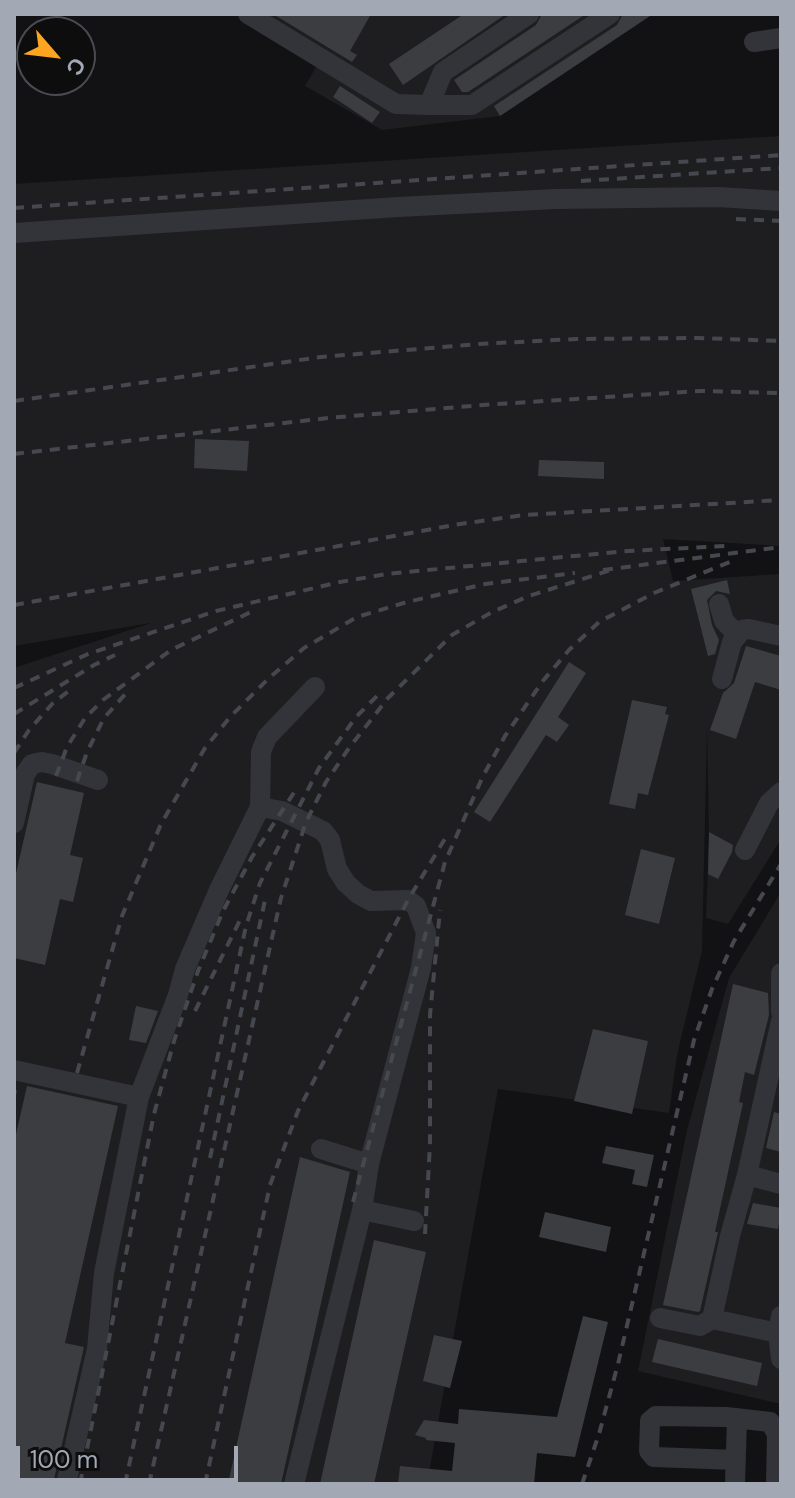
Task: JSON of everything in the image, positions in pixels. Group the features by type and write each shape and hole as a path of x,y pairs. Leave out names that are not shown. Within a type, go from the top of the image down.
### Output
{"lane":[{"path":"248,14 396,104 429,105 472,105 610,14"},
{"path":"429,105 443,72 529,14"},
{"path":"754,42 781,38"},
{"path":"14,233 541,200 718,197 781,201"},
{"path":"719,604 724,621 737,634"},
{"path":"722,679 737,634 749,629 781,636"},
{"path":"66,1484 97,1349 104,1273 139,1097 185,969 260,807 261,752 267,737 315,687"},
{"path":"14,823 25,774 32,764 52,764 98,780"},
{"path":"745,850 769,803 781,792"},
{"path":"260,807 282,811 323,831 330,840 337,869 346,883 371,901 408,900 416,906 426,933 421,968 369,1164 362,1210 294,1484"},
{"path":"781,973 781,1012"},
{"path":"712,1319 730,1236 772,1101 781,1021"},
{"path":"14,1070 139,1097"},
{"path":"321,1149 369,1164"},
{"path":"747,1175 781,1184"},
{"path":"362,1210 414,1221"},
{"path":"660,1318 700,1326 712,1319 780,1324 781,1359"},
{"path":"736,1460 654,1457 649,1451 650,1421 656,1416 764,1420 775,1427 777,1434 776,1484"},
{"path":"735,1484 737,1419"}],"shaded area":[{"path":"265,14 653,14 500,116 382,130 305,86 326,50"},
{"path":"781,136 781,546 663,539 673,581 781,574 781,839 728,924 706,918 709,839 707,728 702,951 677,1055 669,1113 498,1089 427,1484 14,1484 14,668 151,623 14,646 14,184"},
{"path":"781,892 781,1404 638,1371 687,1130 729,978"}],"building":[{"path":"273,14 371,14 350,51 357,55 352,62"},
{"path":"464,14 506,14 403,85 389,64"},
{"path":"542,14 586,14 468,92 462,92 454,80 536,25"},
{"path":"623,14 653,14 500,116 494,106 617,25"},
{"path":"340,86 380,112 372,123 333,97"},
{"path":"195,439 249,441 247,471 194,468"},
{"path":"539,460 604,462 604,479 538,476"},
{"path":"727,580 730,594 716,591 707,600 719,640 715,654 708,656 691,589"},
{"path":"746,646 781,656 781,690 755,682 736,739 710,730 723,693 734,683"},
{"path":"569,662 586,673 558,717 569,725 557,742 546,735 490,822 474,812"},
{"path":"632,700 667,707 665,714 669,715 648,795 638,793 635,809 609,804"},
{"path":"37,782 84,793 70,855 83,858 73,902 60,899 45,965 14,958 14,882"},
{"path":"709,832 733,845 718,879 708,874"},
{"path":"641,849 675,858 659,924 625,915"},
{"path":"733,984 768,993 769,1015 754,1075 745,1072 739,1102 743,1103 715,1232 718,1232 698,1312 663,1305"},
{"path":"136,1006 158,1011 146,1043 129,1040"},
{"path":"593,1029 648,1041 632,1114 574,1101"},
{"path":"27,1086 118,1106 65,1343 84,1347 53,1484 14,1484 14,1143"},
{"path":"774,1112 781,1114 781,1152 766,1148"},
{"path":"606,1146 654,1155 647,1187 632,1184 635,1170 602,1163"},
{"path":"300,1157 350,1172 281,1484 228,1484"},
{"path":"753,1203 781,1208 778,1229 747,1224"},
{"path":"545,1212 611,1227 606,1252 539,1237"},
{"path":"374,1240 426,1252 374,1484 320,1484"},
{"path":"583,1316 608,1322 575,1457 537,1453 534,1484 398,1484 400,1466 452,1471 455,1443 426,1440 415,1435 424,1420 458,1424 459,1409 557,1417"},
{"path":"434,1335 462,1341 450,1388 423,1381"},
{"path":"658,1339 762,1363 757,1386 652,1362"}],"railway":[{"path":"14,208 781,155"},
{"path":"581,181 781,168"},
{"path":"736,219 781,221"},
{"path":"14,401 321,357 479,344 577,339 781,341"},
{"path":"14,454 328,418 483,405 700,391 781,393"},
{"path":"14,605 524,515 781,500"},
{"path":"14,688 88,654 216,611 340,582 387,574 521,561 725,546"},
{"path":"603,570 781,547"},
{"path":"353,1202 445,862 483,776 505,736 542,682 569,650 599,622 654,593 732,561"},
{"path":"149,1484 281,898 306,822 326,782 388,698 452,635 492,612 529,596 614,569"},
{"path":"77,1073 122,916 161,824 205,748 231,716 304,648 357,617 485,584 575,573"},
{"path":"56,776 67,747 85,718 103,700 171,650 253,611"},
{"path":"14,714 115,655"},
{"path":"14,753 29,730 53,703 70,690"},
{"path":"77,781 104,718 128,691"},
{"path":"125,1484 246,926 260,883 319,768 356,717 380,693"},
{"path":"80,1484 154,1114 174,1041 223,911 252,857 295,791"},
{"path":"205,1484 270,1185 298,1111 408,900 446,837"},
{"path":"582,1484 618,1364 694,1040 712,989 734,941 781,864"},
{"path":"210,1158 265,900"},
{"path":"425,1234 430,1144 430,1015 440,910"},
{"path":"195,1011 243,914"},
{"path":"14,1095 15,1090"}]}
